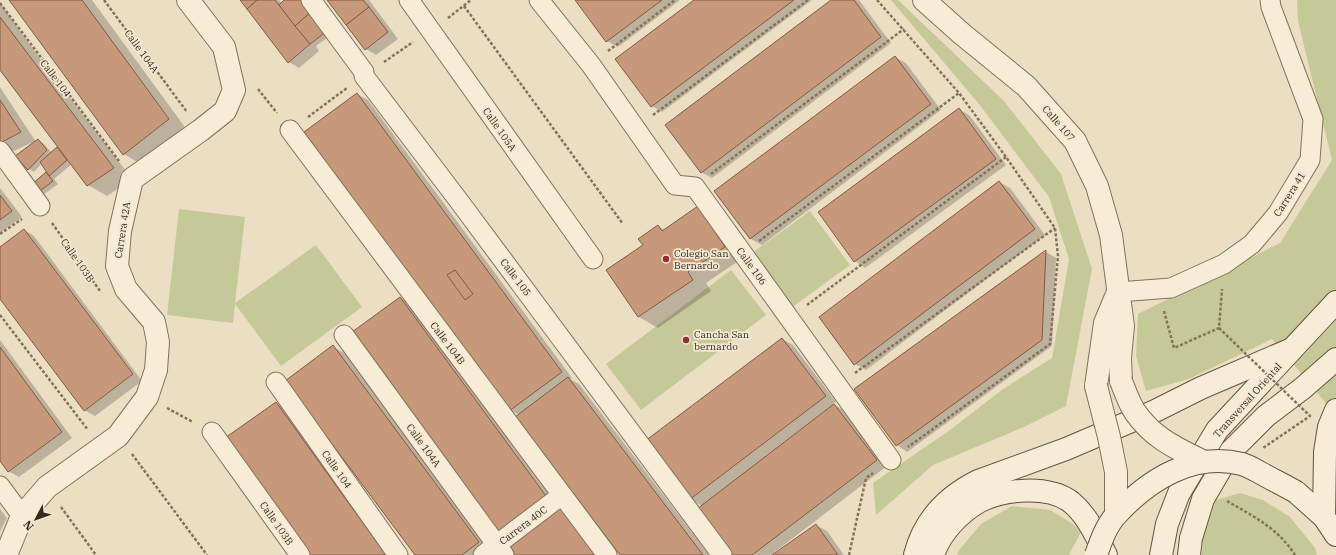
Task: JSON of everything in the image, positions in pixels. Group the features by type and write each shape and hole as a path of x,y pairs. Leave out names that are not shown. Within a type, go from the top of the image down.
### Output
{"main road":[{"name":"Carrera 42A","path":"22,516 48,488 110,442 147,397 156,370 158,342 154,322 126,289 117,266 122,223 132,178 201,130 225,111 234,90 224,47 188,0"},
{"name":"Calle 107","path":"924,0 962,34 1026,86 1076,141 1097,186 1112,235 1123,326 1120,358 1121,381 1134,411 1150,431 1168,443 1204,462"},
{"path":"1116,515 1116,472 1096,386 1105,323 1118,292"},
{"name":"Transversal Oriental","path":"1161,555 1167,524 1179,493 1217,430 1336,302"},
{"path":"915,555 926,525 938,510 967,486 1066,449 1155,411 1201,388 1292,349"},
{"path":"1189,555 1191,538 1203,499 1231,451 1266,416 1303,388 1336,359"},
{"path":"1324,517 1325,452 1329,427 1336,410"},
{"path":"1096,555 1104,535 1116,515 1148,485 1166,474 1204,462 1216,460 1244,464 1296,492 1324,517 1336,536"},
{"path":"933,555 941,536 952,524 980,501 1023,490 1050,492 1070,502 1086,518 1106,555"},
{"path":"6,555 22,516"}],"street":[{"name":"Calle 105","path":"311,0 364,72 364,76 459,201 722,555"},
{"name":"Calle 105A","path":"409,0 592,259"},
{"path":"538,0 591,65 675,185 695,187"},
{"name":"Carrera 41","path":"1118,292 1171,288 1224,264 1252,244 1278,213 1310,160 1313,119 1270,0"},
{"name":"Calle 104B","path":"290,130 607,555"},
{"path":"0,151 40,206"},
{"name":"Calle 106","path":"695,187 839,385 891,460"},
{"name":"Calle 104A","path":"344,335 495,552"},
{"name":"Calle 104","path":"276,382 398,555"},
{"name":"Calle 103B","path":"212,432 300,555"},
{"path":"0,486 22,516"},
{"name":"Carrera 40C","path":"495,552 562,495"}],"path":[{"name":"Calle 104A","path":"104,0 180,102"},
{"path":"591,65 675,0"},
{"path":"634,128 808,0"},
{"path":"848,555 866,478 1050,344 1058,256 1055,228 1006,157 958,93 904,29 877,0"},
{"name":"Calle 104","path":"0,3 113,153"},
{"path":"464,6 623,224"},
{"path":"695,187 904,29"},
{"path":"743,253 958,93"},
{"path":"789,318 1006,157"},
{"path":"0,234 40,206"},
{"name":"Calle 103B","path":"40,206 102,294"},
{"path":"839,385 1055,228"},
{"path":"1219,328 1224,264"},
{"path":"1158,289 1174,348 1219,328"},
{"path":"0,315 207,555"},
{"path":"1219,328 1310,416 1260,451"},
{"path":"147,397 212,432"},
{"path":"48,488 96,555"},
{"path":"1224,500 1273,529 1295,555"}],"green space":[{"path":"891,0 898,0 1004,101 1061,174 1092,269 1066,406 1024,427 933,465 876,515 873,483 950,430 1003,389 1052,358 1069,259 1049,197 979,104"},
{"path":"1297,0 1336,0 1336,415 1272,339 1189,379 1146,391 1136,356 1138,314 1280,243 1332,160 1298,21"},
{"path":"179,209 245,217 235,303 316,245 362,307 281,366 235,304 233,323 167,315"},
{"path":"810,211 850,265 791,308 752,253"},
{"name":"Cancha San bernardo","path":"731,270 766,315 641,410 606,364"},
{"path":"1240,493 1263,500 1290,517 1315,548 1317,555 1202,555 1203,536 1216,500"},
{"path":"1012,506 1050,510 1073,524 1081,532 1069,555 957,555 960,549 981,524"}],"building":[{"path":"9,0 82,0 169,119 123,155"},
{"path":"240,0 257,0 247,9"},
{"path":"257,0 275,0 310,44 288,63 247,9"},
{"path":"284,0 304,0 312,11 295,26 279,5"},
{"path":"327,0 363,0 369,7 346,25"},
{"path":"575,0 662,0 606,42"},
{"path":"694,0 794,0 651,107 615,59"},
{"path":"831,0 854,0 881,37 701,173 665,125"},
{"path":"369,7 388,32 365,50 346,25"},
{"path":"312,11 327,31 310,44 295,26"},
{"path":"0,17 114,168 87,186 0,70"},
{"path":"895,56 931,104 750,239 714,191"},
{"path":"357,93 562,372 509,411 304,132"},
{"path":"0,100 21,132 0,143"},
{"path":"959,108 996,159 854,262 818,212"},
{"path":"38,139 47,150 28,170 15,156"},
{"path":"57,147 67,160 49,176 40,162"},
{"path":"46,172 53,181 37,193 31,185"},
{"path":"999,181 1035,229 854,365 819,317"},
{"path":"0,195 12,211 0,220"},
{"name":"Colegio San Bernardo","path":"698,206 725,247 688,272 693,280 638,317 606,270 643,245 638,239 658,225 662,231"},
{"path":"24,229 133,374 84,411 0,299 0,247"},
{"path":"1046,250 1042,340 896,446 854,389"},
{"path":"455,270 473,294 465,300 447,275"},
{"path":"400,297 546,496 498,532 352,332"},
{"path":"782,338 826,396 689,500 645,441"},
{"path":"333,345 479,542 462,555 415,555 285,381"},
{"path":"0,347 62,432 8,472 0,461"},
{"path":"568,377 703,555 620,555 515,417"},
{"path":"276,402 386,555 309,555 225,438"},
{"path":"834,404 877,460 752,555 732,555 697,509"},
{"path":"562,506 599,555 513,555 508,548"},
{"path":"816,524 838,555 772,555"}],"place":[{"name":"Colegio San Bernardo","path":"666,259"},
{"name":"Cancha San bernardo","path":"686,340"}]}
